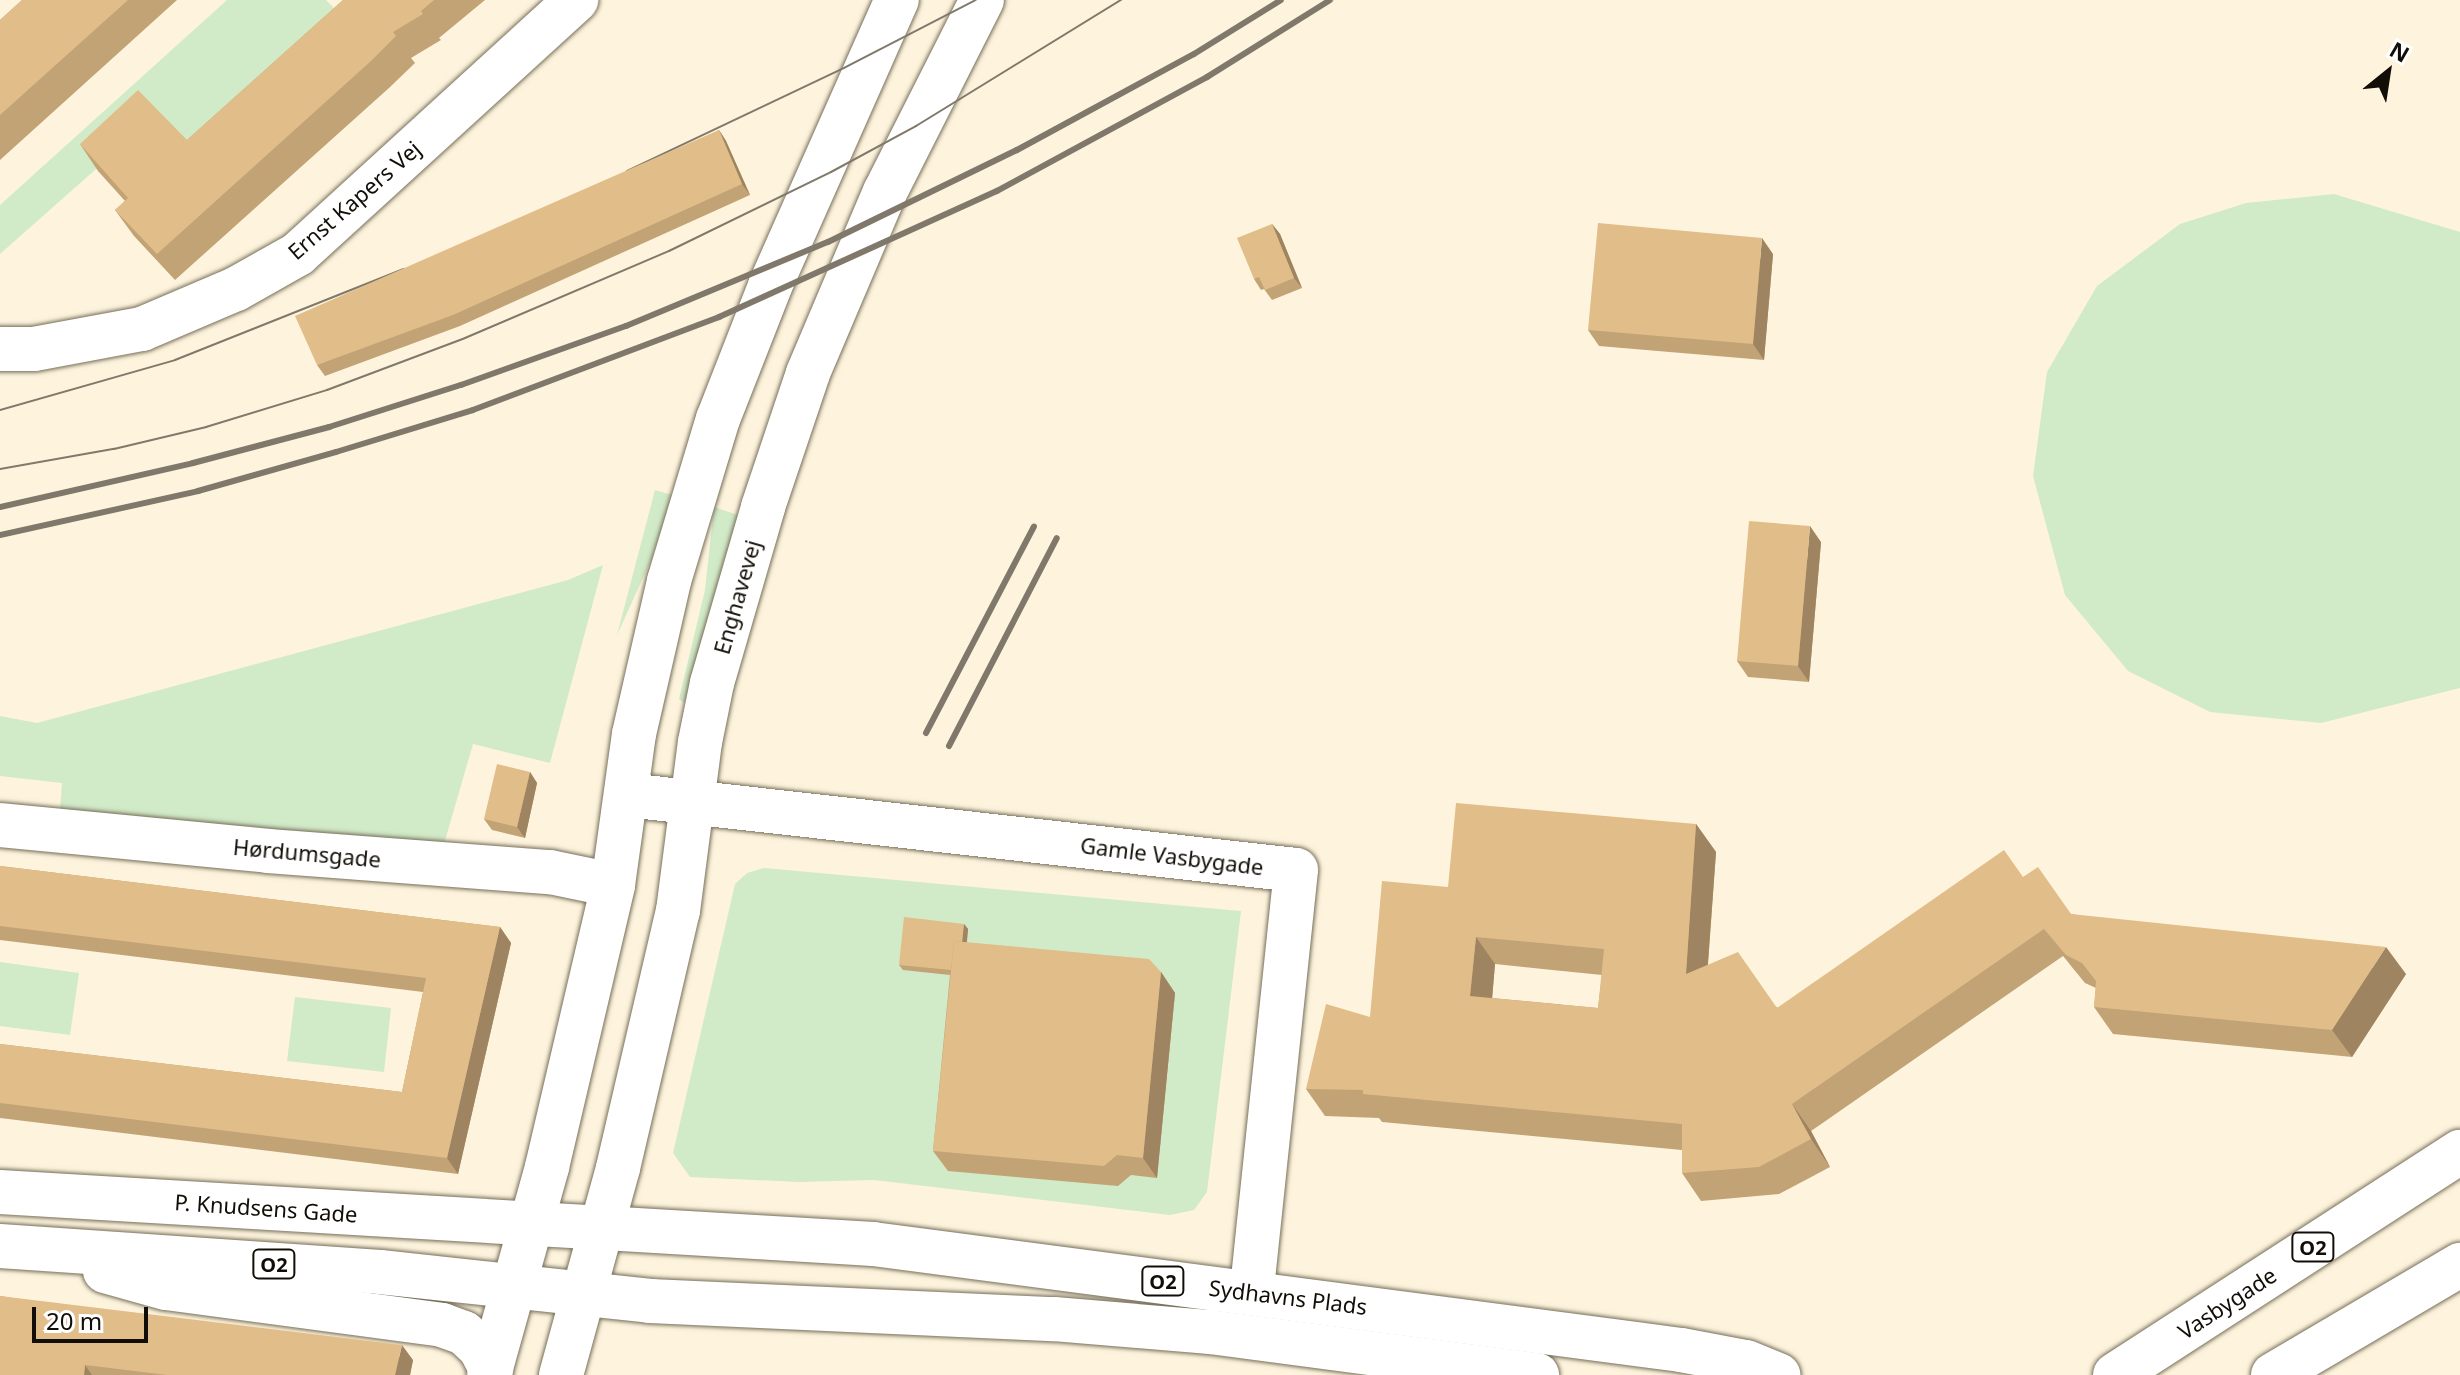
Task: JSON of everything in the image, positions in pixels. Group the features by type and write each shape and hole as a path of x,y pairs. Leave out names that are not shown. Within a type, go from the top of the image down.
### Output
{"street":[{"name":"Ernst Kapers Vej","path":"0,349 34,349 142,329 236,289 298,254 576,0"},
{"path":"490,1372 531,1225 613,885 634,734 652,650 718,419 796,222 897,0"},
{"name":"Enghavevej","path":"561,1375 602,1229 678,911 700,742 716,670 763,507 808,373 885,192 982,0"},
{"name":"Gamle Vasbygade","path":"627,795 1296,870 1252,1292"},
{"name":"Hørdumsgade","path":"0,825 268,851 550,872 613,885"},
{"name":"Vasbygade","path":"2115,1375 2460,1152"},
{"name":"P. Knudsens Gade","path":"0,1192 531,1225"},
{"name":"O2","path":"531,1225 602,1229"},
{"name":"Sydhavns Plads","path":"602,1229 873,1244 1681,1350 1746,1362 1778,1375"},
{"path":"17,1248 166,1288 442,1325 464,1333 480,1348 490,1372"},
{"name":"O2","path":"17,1248 182,1257 585,1294"},
{"path":"2273,1375 2460,1265"},
{"name":"Sydhavns Plads","path":"585,1294 650,1301 1070,1320 1210,1332 1499,1370"},
{"name":"O2","path":"1499,1370 1537,1375"}],"green space":[{"path":"227,0 326,0 335,9 193,160 156,116 0,254 0,205"},
{"path":"2334,194 2460,232 2460,688 2321,723 2210,712 2128,671 2065,595 2033,476 2047,372 2097,286 2180,224 2246,203"},
{"path":"655,490 672,495 652,558 617,635"},
{"path":"714,507 738,515 684,703 679,699 705,590"},
{"path":"603,565 550,763 473,744 444,844 60,810 62,783 0,776 0,716 37,723 568,580"},
{"path":"764,868 1241,911 1207,1192 1194,1210 1170,1215 874,1180 799,1182 690,1177 673,1153 735,884 747,873"},
{"path":"0,962 79,973 70,1035 0,1026"},
{"path":"295,997 391,1008 384,1072 287,1061"}],"building":[{"path":"22,0 128,0 0,115 0,20"},
{"path":"343,0 434,0 421,11 423,14 393,32 396,36 371,61 157,254 115,210 128,198 80,144 138,90 187,140"},
{"path":"719,130 742,184 453,315 317,365 295,316"},
{"path":"1598,223 1762,238 1753,344 1588,330"},
{"path":"1272,224 1294,278 1265,290 1259,277 1254,279 1237,238"},
{"path":"1749,521 1810,526 1798,666 1737,661"},
{"path":"497,764 530,772 517,827 484,819"},
{"path":"1456,803 1696,824 1686,974 1738,952 1777,1008 2004,850 2023,877 2038,867 2071,914 2386,947 2332,1030 2094,1007 2096,981 2082,963 2066,955 2044,929 1792,1104 1811,1139 1759,1167 1682,1173 1682,1124 1363,1094 1363,1090 1306,1089 1326,1004 1370,1017 1382,881 1448,887","holes":["1476,937 1604,949 1598,1008 1470,996"]},
{"path":"0,866 500,927 447,1158 0,1103 0,1044 402,1092 426,978 0,926"},
{"path":"904,917 964,924 962,942 954,941 951,970 899,965"},
{"path":"954,941 1149,959 1161,972 1143,1158 1117,1155 1104,1166 933,1151"},
{"path":"0,1296 402,1345 395,1375 167,1375 85,1365 84,1375 0,1375"}],"tram line":[{"path":"627,171 844,68 976,0"},
{"path":"0,469 114,449 206,427 327,390 465,338 669,251 831,172 916,126 1121,0"},
{"path":"0,410 175,360 404,269"}],"railway":[{"path":"0,507 193,463 329,427 461,385 626,326 828,242 1017,150 1194,54 1281,0"},
{"path":"0,535 198,491 336,452 473,410 719,317 997,191 1207,77 1330,0"},
{"path":"926,733 1034,526"},
{"path":"949,746 1057,538"}]}
